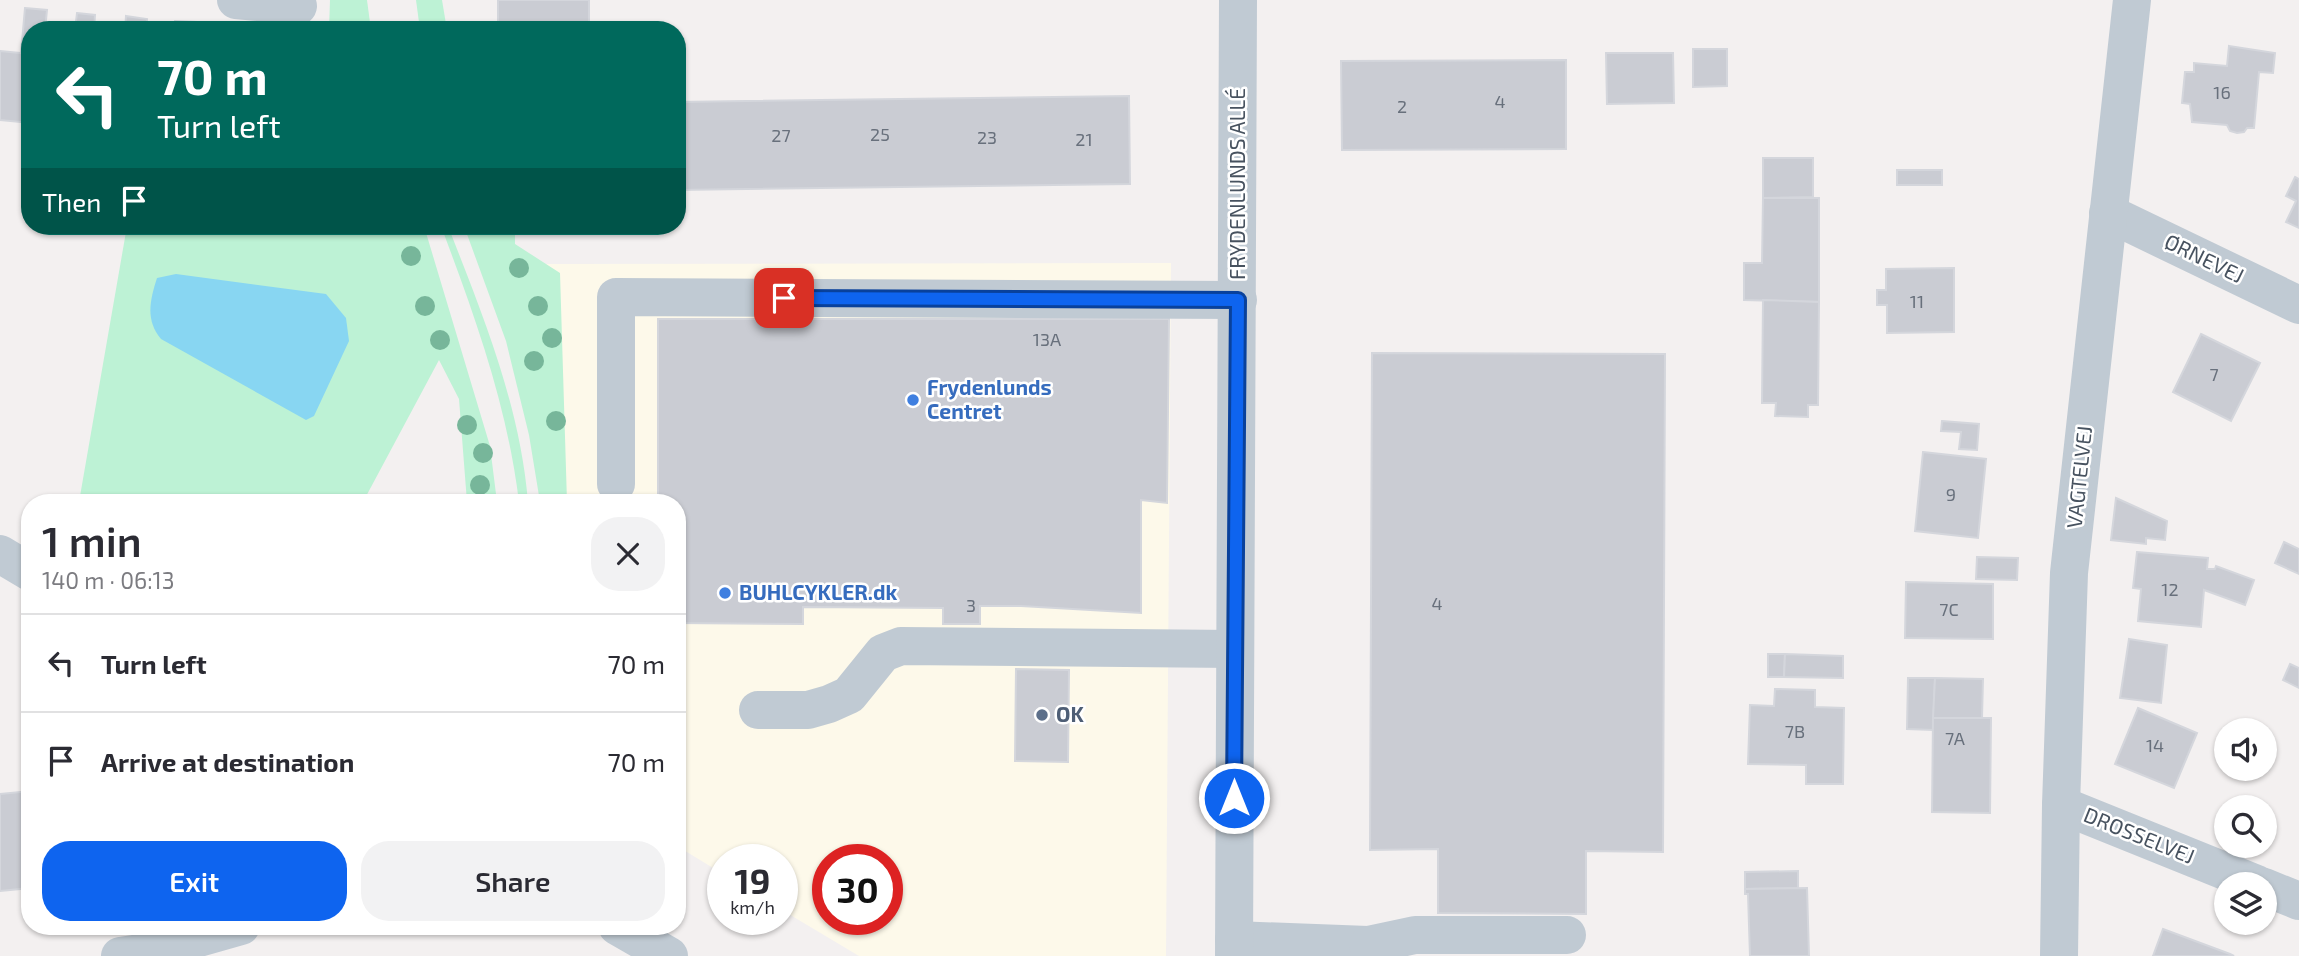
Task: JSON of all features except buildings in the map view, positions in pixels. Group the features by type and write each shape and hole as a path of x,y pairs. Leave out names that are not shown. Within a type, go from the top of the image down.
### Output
{"street":[{"path":"236,0 298,6"},
{"name":"FRYDENLUNDS ALLÉ","path":"1234,948 1238,0"},
{"name":"VAGTELVEJ","path":"2059,956 2069,573 2132,0"},
{"name":"ØRNEVEJ","path":"2108,214 2299,305"},
{"path":"615,484 616,297 1238,300"},
{"path":"0,554 21,567"},
{"path":"758,710 808,710 829,704 849,695 883,653 901,646 1235,649"},
{"name":"DROSSELVEJ","path":"2061,805 2227,872"},
{"path":"2277,892 2299,901"},
{"path":"144,944 192,935"},
{"path":"241,935 242,956"},
{"path":"633,935 669,956"},
{"path":"1234,948 1368,950 1415,935 1567,935"}],"shaded area":[{"path":"1171,263 1166,956 859,956 824,935 903,935 903,844 812,844 812,928 798,920 798,844 707,844 707,864 686,851 686,494 543,494 544,264"}],"green space":[{"path":"330,0 367,0 370,21 329,21"},
{"path":"416,0 442,0 446,21 419,21"},
{"path":"125,235 427,235 490,446 496,494 466,494 459,399 439,360 367,494 80,494"},
{"path":"444,235 451,235 498,361 517,431 527,494 518,494 507,430 477,327"},
{"path":"467,235 515,235 515,244 560,273 567,494 539,494 529,435 506,341"}],"water":[{"path":"176,274 326,294 346,318 349,341 314,416 306,420 161,339 151,317 152,294 157,278"}],"place":[{"name":"Frydenlunds Centret","path":"913,400"},
{"name":"BUHLCYKLER.dk","path":"725,593"},
{"name":"OK","path":"1042,715"}],"route":[{"path":"784,298 1238,300 1234,798"}]}
